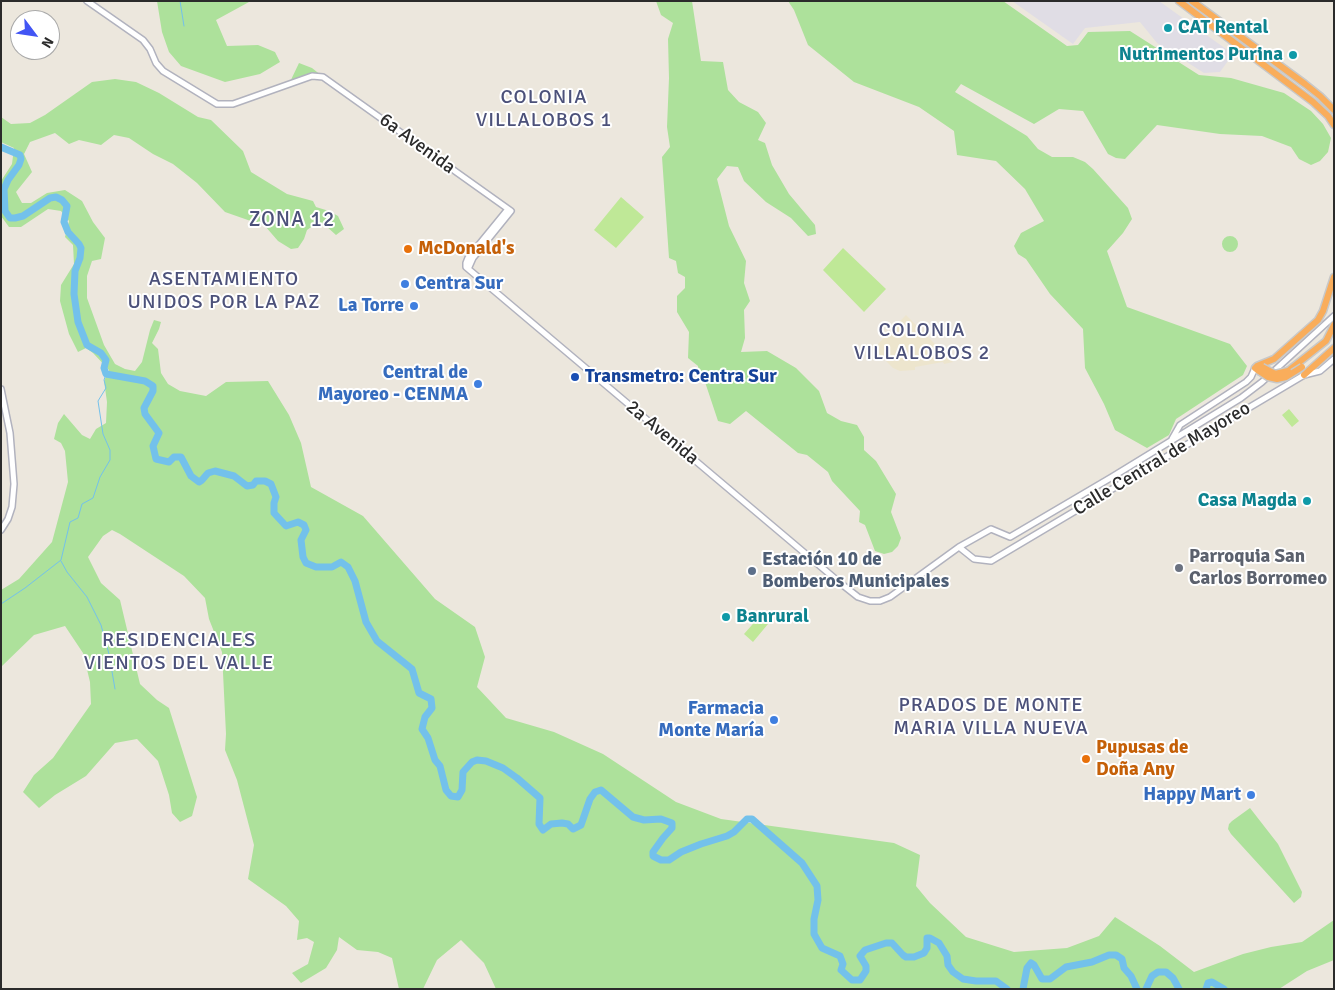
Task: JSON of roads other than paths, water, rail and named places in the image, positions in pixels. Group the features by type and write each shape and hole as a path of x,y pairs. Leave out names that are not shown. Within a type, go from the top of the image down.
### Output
{"highway":[{"path":"1179,1 1313,102 1328,116 1334,125"},
{"path":"1192,1 1305,84 1334,110"},
{"path":"1259,368 1274,359 1318,320 1323,311 1334,277"},
{"path":"1259,368 1275,374 1288,371 1326,341 1333,329"},
{"path":"1304,375 1332,350 1334,344"},
{"path":"1259,368 1268,378 1277,379 1286,377 1302,367 1316,363"}],"main road":[{"name":"6a Avenida","path":"87,1 143,40 150,49 156,63 163,71 217,104 233,104 306,77 322,77 510,210 468,258 468,268"},
{"name":"2a Avenida","path":"468,268 854,594 866,601 884,600 959,547"},
{"name":"Calle Central de Mayoreo","path":"1334,316 1248,393 1171,441 1010,537 991,529 959,547 974,558 991,561 1304,375 1320,371 1334,359"},
{"path":"1171,441 1180,425 1246,382 1259,368"},
{"path":"1,389 10,433 14,484 12,507 8,519 1,530"}],"waterway":[{"path":"180,1 184,26"},
{"path":"1,147 20,155 21,159 4,189 5,211 10,218 23,216 50,198 56,197 67,206 64,222 68,232 81,248 80,258 75,271 74,294 78,322 87,345 101,353 106,360 104,368 106,374 145,381 153,386 153,391 144,408 145,414 159,433 153,446 156,459 169,462 174,457 181,457 191,476 199,482 208,473 215,471 234,476 247,486 253,485 256,481 265,481 271,484 276,497 274,513 286,526 298,522 304,525 306,530 301,540 303,557 306,563 316,567 332,567 341,562 348,567 355,581 366,622 377,641 412,669 419,693 431,699 432,708 425,717 422,729 428,738 435,760 440,766 446,790 451,796 458,797 462,790 463,772 472,762 477,760 486,761 503,768 540,798 539,824 543,830 551,824 562,823 568,824 573,829 581,825 590,799 595,792 601,790 633,817 644,820 661,819 672,823 672,828 653,852 653,856 661,860 669,860 681,852 727,836 747,819 752,819 802,863 817,886 818,900 814,919 814,934 822,948 840,956 843,964 841,970 852,980 860,980 866,971 866,966 860,956 865,950 886,943 892,943 906,957 914,957 924,953 927,948 927,938 930,938 939,943 947,956 948,965 953,972 963,979 996,981 1007,989"},
{"path":"1,604 61,560 70,522 78,518 82,504 93,498 100,477 110,460 110,450 103,434 98,401 106,388 104,380 106,374"},
{"path":"61,561 67,572 87,597 101,625 109,654 115,689"},
{"path":"1023,989 1027,968 1031,963 1042,979 1050,979 1066,967 1092,962 1109,955 1116,955 1122,959 1124,968 1131,976 1137,989"},
{"path":"1146,989 1152,976 1158,972 1166,972 1173,978 1179,989"},
{"path":"1206,989 1208,983 1212,982 1224,989"}],"place":[{"name":"CAT Rental","path":"1168,28"},
{"name":"Nutrimentos Purina","path":"1293,55"},
{"name":"McDonald's","path":"408,249"},
{"name":"Centra Sur","path":"405,284"},
{"name":"La Torre","path":"414,306"},
{"name":"Transmetro: Centra Sur","path":"575,377"},
{"name":"Central de Mayoreo - CENMA","path":"478,384"},
{"name":"Casa Magda","path":"1307,501"},
{"name":"Parroquia San Carlos Borromeo","path":"1179,568"},
{"name":"Estación 10 de Bomberos Municipales","path":"752,571"},
{"name":"Banrural","path":"726,617"},
{"name":"Farmacia Monte María","path":"774,720"},
{"name":"Pupusas de Doña Any","path":"1086,759"},
{"name":"Happy Mart","path":"1251,795"}],"district":[{"name":"COLONIA VILLALOBOS 1","path":"544,110"},
{"name":"ZONA 12","path":"292,220"},
{"name":"ASENTAMIENTO UNIDOS POR LA PAZ","path":"224,292"},
{"name":"COLONIA VILLALOBOS 2","path":"922,342"},
{"name":"RESIDENCIALES VIENTOS DEL VALLE","path":"179,652"},
{"name":"PRADOS DE MONTE MARIA VILLA NUEVA","path":"991,718"}]}
